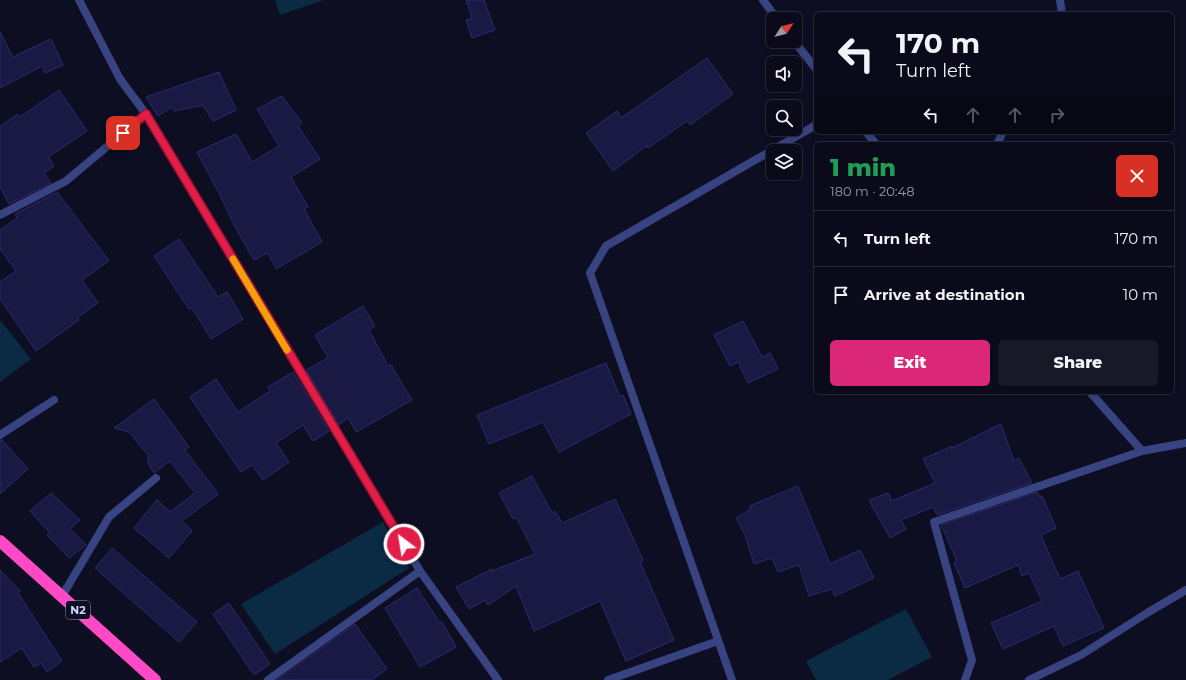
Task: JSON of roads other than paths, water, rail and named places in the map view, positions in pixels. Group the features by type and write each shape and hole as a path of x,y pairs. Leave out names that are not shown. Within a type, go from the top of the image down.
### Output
{"highway":[{"name":"N2","path":"0,541 155,680"}],"street":[{"path":"79,0 120,79 146,114 420,571 498,680"},
{"path":"763,0 772,12"},
{"path":"1060,0 1062,12"},
{"path":"800,48 814,66"},
{"path":"0,215 66,181 146,114"},
{"path":"732,680 590,273 606,246 814,126"},
{"path":"868,134 874,142"},
{"path":"1092,394 1142,451"},
{"path":"0,435 54,400"},
{"path":"965,680 972,660 934,522 1142,451 1186,443"},
{"path":"62,596 110,517 156,478"},
{"path":"268,680 420,571"},
{"path":"1029,680 1081,656 1147,612 1186,590"},
{"path":"608,680 718,641"}],"water":[{"path":"275,0 324,0 280,15"},
{"path":"0,320 31,359 0,382"},
{"path":"383,522 409,568 275,654 241,604"},
{"path":"906,609 932,657 888,680 816,680 806,661"}]}
